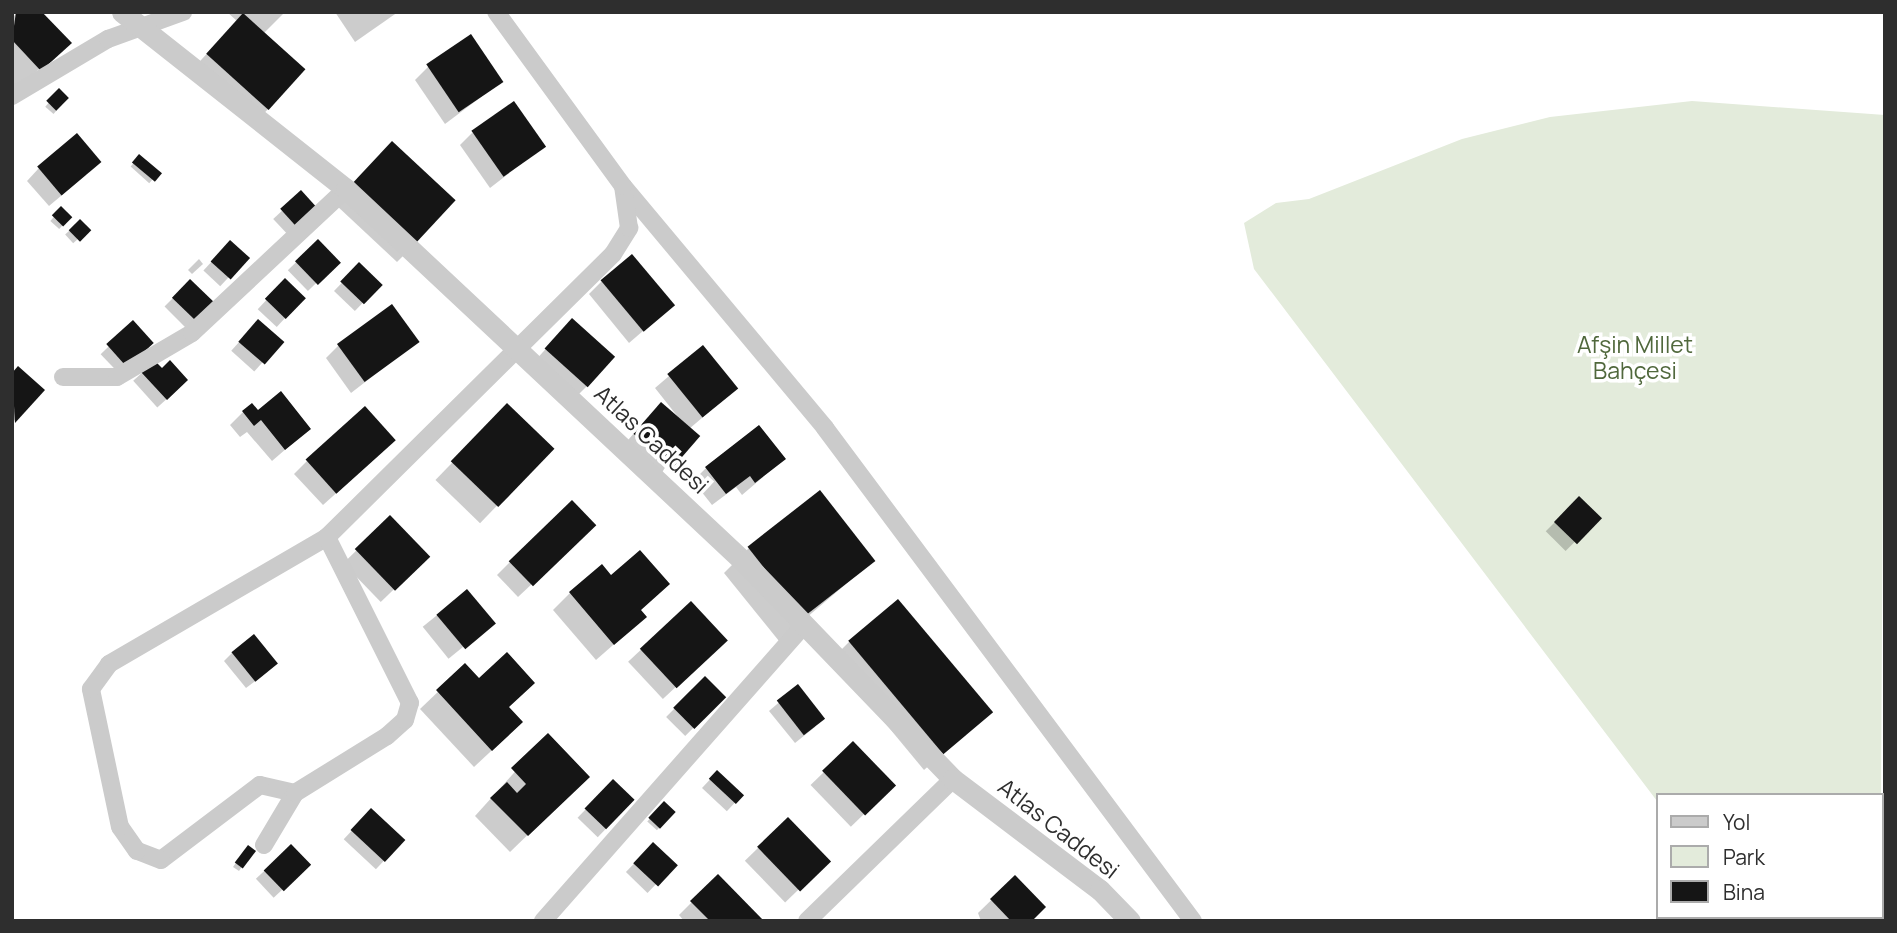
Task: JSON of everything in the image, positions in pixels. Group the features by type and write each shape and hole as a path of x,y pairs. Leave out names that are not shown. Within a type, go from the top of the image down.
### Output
{"street":[{"name":"Atlas Caddesi","path":"122,12 139,30 346,189 513,350 609,432 953,779 1100,890 1130,921"},
{"path":"12,96 108,39 183,12"},
{"path":"496,12 622,186 825,428 1193,921"},
{"path":"295,793 260,785 161,860 137,851 120,827 91,690 108,664 327,537 613,254 629,228 622,186"},
{"path":"62,377 117,377 192,333 346,189"},
{"path":"264,845 295,793 387,736 405,720 410,704 327,537"},
{"path":"543,921 803,626"},
{"path":"807,921 953,779"}],"green space":[{"name":"Afşin Millet Bahçesi","path":"1692,101 1885,115 1881,793 1656,793 1656,800 1254,269 1244,223 1276,203 1309,199 1462,139 1550,117"}],"building":[{"path":"16,12 42,12 72,43 41,71 12,40"},
{"path":"243,13 305,69 269,110 206,54"},
{"path":"471,34 503,82 459,112 426,64"},
{"path":"59,88 69,98 56,111 46,101"},
{"path":"514,101 546,147 504,177 471,131"},
{"path":"77,133 101,162 62,196 37,166"},
{"path":"392,141 456,200 414,245 350,186"},
{"path":"139,154 162,173 155,182 132,162"},
{"path":"301,190 319,210 298,229 280,209"},
{"path":"61,206 72,217 63,227 52,215"},
{"path":"80,219 91,230 80,242 69,230"},
{"path":"318,239 341,263 318,285 295,261"},
{"path":"230,240 250,258 231,280 211,262"},
{"path":"632,254 675,305 644,332 601,280"},
{"path":"359,262 383,285 364,304 340,281"},
{"path":"285,278 306,298 286,319 265,299"},
{"path":"190,279 215,303 197,322 172,298"},
{"path":"392,304 420,342 365,382 337,344"},
{"path":"572,318 615,357 588,387 545,348"},
{"path":"258,319 284,342 265,365 238,342"},
{"path":"133,320 154,343 127,367 106,344"},
{"path":"703,345 738,389 702,417 667,374"},
{"path":"154,360 162,368 170,360 188,380 167,400 141,372"},
{"path":"18,366 45,390 15,423 12,373"},
{"path":"281,391 311,429 285,450 261,420 254,426 242,411 252,403 258,410"},
{"path":"661,402 700,436 673,468 633,434"},
{"path":"507,403 554,449 498,507 451,461"},
{"path":"365,406 396,440 336,494 306,460"},
{"path":"759,425 786,459 755,483 750,476 726,494 705,467"},
{"path":"820,490 875,561 803,618 748,547"},
{"path":"1579,496 1602,518 1577,544 1554,522"},
{"path":"572,500 596,525 533,586 509,561"},
{"path":"390,515 430,557 395,591 355,549"},
{"path":"640,550 670,584 641,610 647,617 614,645 569,592 602,564 611,575"},
{"path":"467,589 496,623 465,649 436,615"},
{"path":"898,599 993,712 943,754 848,641"},
{"path":"691,601 728,640 677,688 640,649"},
{"path":"254,634 278,664 255,682 231,652"},
{"path":"507,652 535,683 509,707 523,722 492,751 436,690 465,663 479,678"},
{"path":"705,676 726,697 694,729 673,708"},
{"path":"798,684 825,719 804,735 777,701"},
{"path":"548,733 590,777 528,836 490,798 507,782 517,793 526,784 511,768"},
{"path":"853,741 896,786 865,815 822,771"},
{"path":"717,770 744,795 736,804 709,779"},
{"path":"613,779 635,800 606,829 585,808"},
{"path":"664,801 676,812 660,829 648,818"},
{"path":"371,808 405,840 385,862 351,830"},
{"path":"788,817 831,862 800,891 757,847"},
{"path":"653,842 678,865 658,886 633,863"},
{"path":"291,844 311,865 284,891 264,870"},
{"path":"248,845 256,851 243,869 235,863"},
{"path":"718,874 764,921 710,921 690,901"},
{"path":"1015,875 1046,907 1032,921 1011,921 990,899"}]}
